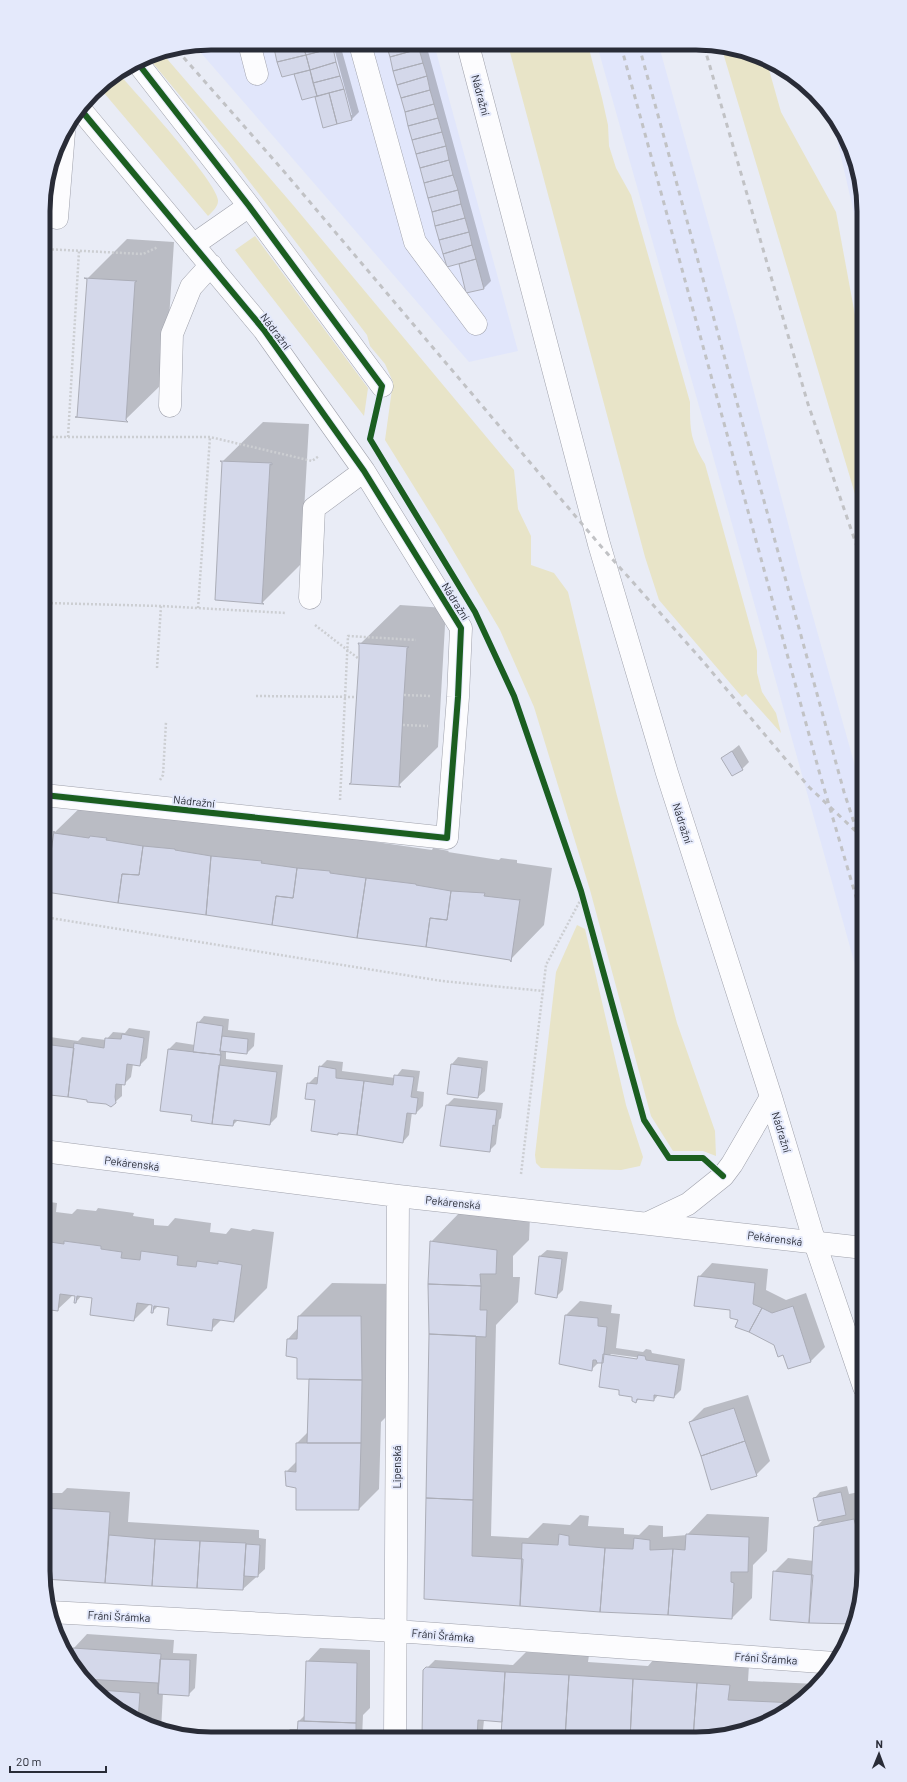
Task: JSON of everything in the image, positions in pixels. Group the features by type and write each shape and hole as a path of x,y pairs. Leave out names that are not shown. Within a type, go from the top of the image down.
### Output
{"street":[{"path":"251,50 257,74"},
{"path":"362,50 415,242 476,324"},
{"name":"Nádražní","path":"469,50 599,544 667,773 771,1096 815,1242 857,1366"},
{"path":"141,67 249,206 382,386"},
{"name":"Nádražní","path":"50,796 447,838 458,697 461,628 364,471 264,330 83,113"},
{"path":"57,218 63,149"},
{"path":"193,245 249,206"},
{"path":"170,406 172,334 191,287 210,266"},
{"path":"310,598 314,508 364,471"},
{"path":"648,1223 688,1204 723,1176 732,1164 771,1096"},
{"name":"Pekárenská","path":"50,1152 398,1196 857,1247"},
{"name":"Lipenská","path":"395,1732 398,1196"},
{"name":"Fráni Šrámka","path":"55,1612 396,1631 828,1663"}],"path":[{"path":"50,249 143,254 164,244"},
{"path":"68,437 79,251"},
{"path":"50,437 210,437 312,461 342,439"},
{"path":"198,608 210,437"},
{"path":"50,603 161,606 294,614"},
{"path":"158,668 161,606"},
{"path":"313,623 359,660"},
{"path":"340,807 348,636 416,640"},
{"path":"256,696 356,697"},
{"path":"156,785 163,775 166,722"},
{"path":"581,894 584,905"},
{"path":"521,1174 546,965 581,894"},
{"path":"50,918 442,981 543,991"}],"shaded area":[{"path":"199,50 436,50 518,351 469,362"},
{"path":"509,50 589,50 608,125 609,146 616,168 631,195 690,402 692,434 696,448 705,464 757,651 757,673 762,692 776,713 781,733 746,694 742,697 659,600 645,557"},
{"path":"598,50 660,50 735,319 803,581 857,773 857,972"},
{"path":"723,52 737,55 768,68 781,112 836,212 857,326 857,501"},
{"path":"165,57 293,205 514,470 518,509 531,536 531,565 554,573 568,592 616,792 677,1023 715,1131 716,1156 703,1151 673,1151 651,1116 590,890 534,707 500,630 444,535 385,440 393,382 385,364 370,346 367,335 226,151 152,62"},
{"path":"122,77 192,158 215,192 218,203 208,216 103,92"},
{"path":"835,131 845,150 852,170 857,201 857,226"},
{"path":"255,236 368,388 364,416 235,250"},
{"path":"577,925 585,929 626,1105 643,1157 640,1166 621,1170 541,1168 536,1163 535,1155 556,972"}],"building":[{"path":"274,50 304,50 306,55 277,62"},
{"path":"304,50 325,50 306,55"},
{"path":"325,50 333,50 336,62 310,70 306,55"},
{"path":"388,50 415,50 390,57"},
{"path":"419,50 423,63 393,71 390,57"},
{"path":"306,55 310,70 282,77 277,62"},
{"path":"336,62 340,76 313,83 310,70"},
{"path":"423,63 427,76 397,85 393,71"},
{"path":"310,70 317,96 302,100 294,74"},
{"path":"340,76 344,89 317,96 313,83"},
{"path":"427,76 430,90 401,98 397,85"},
{"path":"344,89 352,120 337,124 329,93"},
{"path":"430,90 434,104 405,112 401,98"},
{"path":"329,93 337,124 323,128 315,97"},
{"path":"434,104 438,118 408,126 405,112"},
{"path":"438,118 442,132 412,140 408,126"},
{"path":"442,132 446,146 416,154 412,140"},
{"path":"446,146 449,160 420,168 416,154"},
{"path":"449,160 453,175 424,183 420,168"},
{"path":"453,175 458,190 428,198 424,183"},
{"path":"458,190 461,204 432,212 428,198"},
{"path":"461,204 465,218 435,226 432,212"},
{"path":"465,218 469,232 439,240 435,226"},
{"path":"469,232 472,245 443,254 439,240"},
{"path":"472,245 476,259 447,267 443,254"},
{"path":"476,259 484,289 466,293 459,264"},
{"path":"84,278 137,281 135,282 126,420 128,422 75,417 77,417 87,279"},
{"path":"220,461 272,463 272,465 270,464 262,603 264,604 215,600 222,462"},
{"path":"358,643 409,647 407,648 404,695 399,786 401,787 349,784 351,783 359,659"},
{"path":"732,751 743,770 732,776 721,758"},
{"path":"54,831 54,833 89,838 90,836 107,838 106,840 143,846 139,875 122,874 118,903 50,893 50,859"},
{"path":"143,846 175,849 211,856 206,915 118,903 122,874 139,875"},
{"path":"211,856 262,861 261,863 297,868 293,898 276,896 272,925 206,915"},
{"path":"297,868 330,871 330,873 366,878 357,938 272,925 276,896 293,898"},
{"path":"366,878 416,884 451,891 447,920 430,918 426,947 357,938"},
{"path":"451,891 485,893 484,896 520,899 511,962 510,960 426,947 430,918 447,920"},
{"path":"197,1022 223,1026 220,1051 221,1055 193,1052"},
{"path":"122,1034 144,1038 140,1066 127,1064 125,1085 116,1084 116,1103 111,1107 106,1104 87,1102 87,1100 68,1097 74,1043 104,1048 105,1038 121,1039"},
{"path":"222,1036 248,1039 247,1054 220,1051"},
{"path":"50,1045 74,1048 68,1097 50,1095"},
{"path":"168,1049 221,1055 212,1124 191,1121 192,1115 160,1111"},
{"path":"451,1064 482,1068 478,1098 447,1094"},
{"path":"219,1065 277,1072 270,1125 234,1120 233,1126 212,1124"},
{"path":"319,1066 336,1069 336,1078 364,1081 357,1135 338,1133 338,1135 311,1131 315,1100 305,1099 307,1083 317,1084"},
{"path":"394,1075 414,1077 411,1097 418,1098 416,1114 407,1113 403,1143 357,1135 364,1081 393,1085"},
{"path":"446,1105 497,1110 495,1126 493,1125 490,1152 440,1146"},
{"path":"64,1241 101,1246 101,1249 122,1252 121,1258 140,1260 141,1251 178,1256 177,1265 196,1267 197,1261 218,1264 218,1261 242,1265 234,1322 213,1319 212,1331 167,1325 169,1308 154,1306 153,1313 151,1313 152,1305 137,1303 134,1321 90,1315 92,1298 77,1296 76,1303 74,1303 75,1296 60,1294 58,1311 50,1310 50,1242 64,1244"},
{"path":"430,1241 497,1250 496,1274 480,1274 481,1286 428,1284"},
{"path":"539,1256 562,1259 557,1298 535,1294"},
{"path":"698,1276 755,1283 753,1304 762,1308 749,1332 735,1327 738,1320 730,1318 730,1310 694,1306"},
{"path":"428,1284 481,1286 480,1310 487,1310 486,1337 429,1334"},
{"path":"793,1306 811,1362 788,1369 783,1355 778,1357 774,1345 749,1332 762,1308 772,1313"},
{"path":"565,1315 598,1318 598,1326 607,1327 603,1363 597,1363 596,1360 593,1360 592,1371 559,1364"},
{"path":"298,1316 361,1316 362,1380 297,1379 297,1358 286,1356 287,1339 297,1339"},
{"path":"429,1334 476,1336 473,1500 426,1498"},
{"path":"603,1354 637,1359 638,1355 645,1356 646,1360 679,1365 674,1398 654,1395 654,1401 637,1399 636,1403 632,1401 632,1397 619,1395 619,1390 599,1387"},
{"path":"309,1379 362,1380 361,1443 307,1443"},
{"path":"734,1408 745,1441 701,1456 689,1422"},
{"path":"745,1441 757,1476 711,1490 701,1456"},
{"path":"296,1443 361,1443 359,1510 296,1510 296,1488 286,1486 285,1471 296,1472"},
{"path":"841,1492 846,1515 818,1521 813,1498"},
{"path":"426,1498 473,1500 472,1556 523,1559 520,1606 424,1599"},
{"path":"50,1508 110,1512 105,1583 50,1579"},
{"path":"854,1519 857,1530 857,1581 852,1612 847,1624 809,1623 814,1527"},
{"path":"559,1534 569,1536 569,1545 605,1548 600,1612 520,1606 522,1543 558,1545"},
{"path":"686,1534 749,1537 748,1572 731,1572 731,1582 734,1583 732,1619 668,1615 673,1549 685,1550"},
{"path":"109,1535 155,1539 152,1586 105,1583"},
{"path":"634,1538 650,1540 650,1550 673,1549 668,1615 600,1612 605,1548 633,1549"},
{"path":"155,1539 200,1541 197,1588 152,1586"},
{"path":"200,1541 246,1543 243,1590 197,1588"},
{"path":"246,1544 260,1545 258,1577 244,1576"},
{"path":"773,1571 813,1575 809,1623 770,1620"},
{"path":"73,1648 161,1654 158,1694 158,1683 92,1679 83,1669 73,1652"},
{"path":"160,1659 190,1660 189,1696 158,1694"},
{"path":"306,1661 357,1663 356,1723 304,1721"},
{"path":"426,1667 505,1672 502,1722 478,1720 477,1732 422,1732 423,1670"},
{"path":"505,1672 569,1675 565,1732 501,1732"},
{"path":"569,1675 633,1679 630,1732 565,1732"},
{"path":"633,1679 697,1683 694,1732 630,1732"},
{"path":"697,1683 730,1685 728,1700 789,1703 757,1720 737,1727 717,1731 694,1732"},
{"path":"103,1690 140,1693 138,1714 113,1699"},
{"path":"298,1721 356,1723 356,1732 297,1732"}],"railway":[{"path":"622,50 819,771 857,900"},
{"path":"640,50 844,792 857,832"},
{"path":"705,50 808,404 857,547"},
{"path":"180,53 287,175 599,544 701,659 809,787 857,832"}],"cycle path":[{"path":"141,67 249,206 382,386 370,439 475,612 514,696 581,891 644,1120 669,1158 703,1158 723,1176"},
{"path":"50,796 447,838 458,697 461,628 364,471 264,330 83,113"}]}
